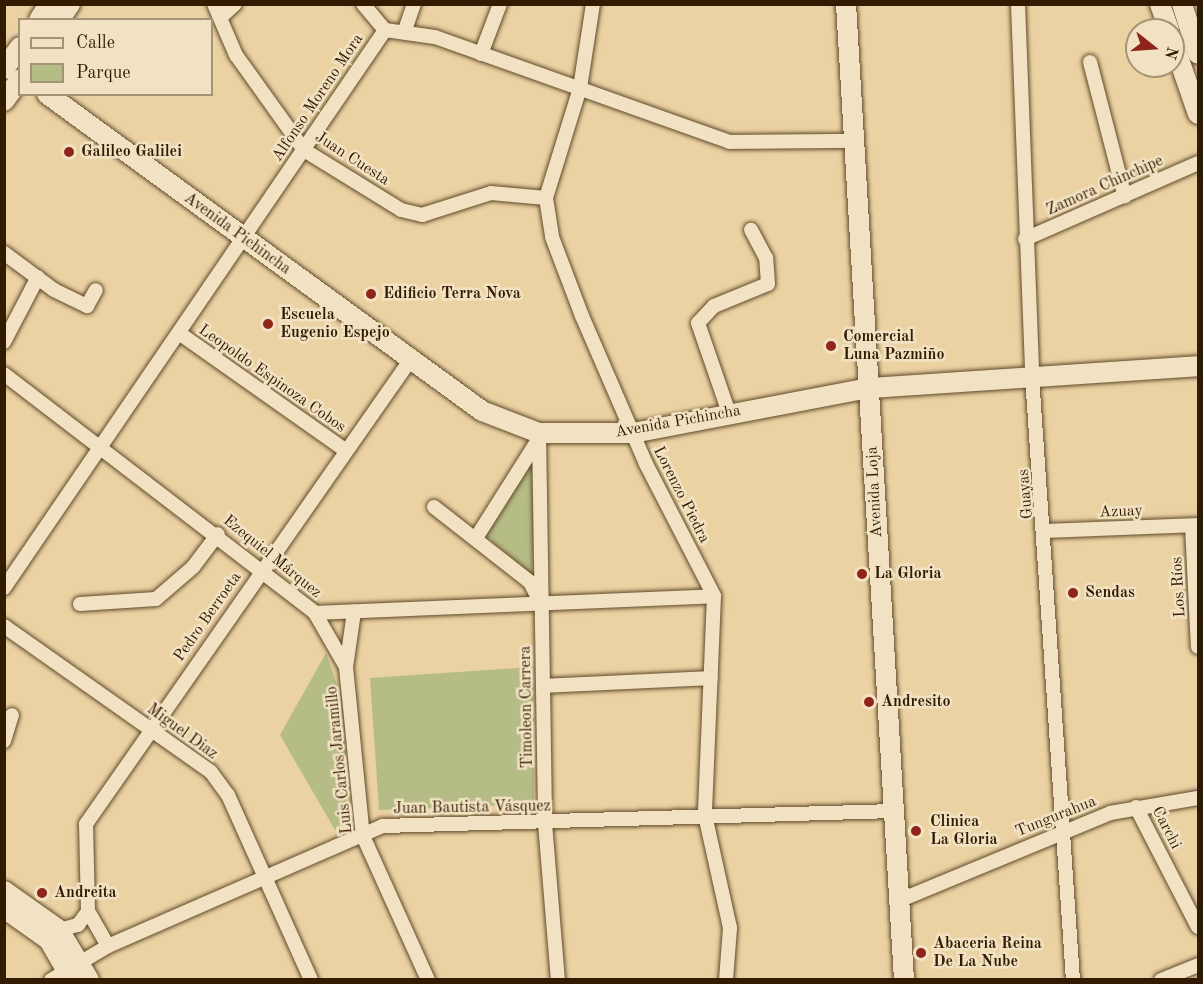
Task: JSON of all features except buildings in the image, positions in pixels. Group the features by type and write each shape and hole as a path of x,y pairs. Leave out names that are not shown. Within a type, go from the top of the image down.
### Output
{"street":[{"path":"40,18 49,4"},
{"path":"60,18 70,4"},
{"name":"Juan Cuesta","path":"214,4 237,55 304,150 401,210 422,215 491,193 546,198"},
{"path":"221,17 235,4"},
{"path":"363,4 384,30"},
{"path":"405,30 414,4"},
{"path":"481,54 500,4"},
{"name":"Lorenzo Piedra","path":"593,4 580,88 546,198 552,237 633,434 714,596 705,815 730,928 726,980"},
{"name":"Avenida Loja","path":"846,4 904,980"},
{"name":"Guayas","path":"1018,4 1025,239 1032,376 1046,531 1062,832 1073,980"},
{"path":"1182,4 1193,58 1198,114"},
{"name":"Alfonso Moreno Mora","path":"4,588 102,448 384,30 405,30 481,54 730,142 854,141"},
{"path":"4,101 11,70 18,52"},
{"path":"1090,62 1125,197"},
{"name":"Avenida Pichincha","path":"50,96 482,411 538,436 633,434 729,413 869,388 1198,366"},
{"name":"Zamora Chinchipe","path":"1025,239 1198,163"},
{"path":"729,413 698,323 714,306 768,284 766,258 751,230"},
{"path":"4,253 38,277 87,306 96,290"},
{"path":"4,342 38,277"},
{"name":"Leopoldo Espinoza Cobos","path":"179,333 346,452"},
{"name":"Pedro Berroeta","path":"108,946 88,911 86,824 150,728 411,359"},
{"name":"Ezequiel Márquez","path":"4,374 263,568 315,613 714,596"},
{"path":"476,538 538,436"},
{"name":"Timoleon Carrera","path":"538,436 545,823 558,980"},
{"path":"434,507 530,582 542,604"},
{"name":"Azuay","path":"1046,531 1195,525"},
{"name":"Los Ríos","path":"1195,525 1198,647"},
{"path":"80,603 156,599 185,575 218,534"},
{"name":"Luis Carlos Jaramillo","path":"354,612 346,667 363,836 428,980"},
{"name":"Luis Carlos Jaramillo","path":"315,613 346,667"},
{"name":"Miguel Diaz","path":"4,626 211,772 228,795 311,980"},
{"path":"543,686 711,678"},
{"path":"4,741 12,715"},
{"name":"Tungurahua","path":"898,901 1062,832 1136,807 1198,798"},
{"name":"Carchi","path":"1136,807 1198,927"},
{"name":"Juan Bautista Vásquez","path":"51,980 73,969 108,946 382,826 893,811"},
{"path":"4,891 59,930 73,969"},
{"path":"4,908 49,940 73,969 89,980"},
{"path":"59,930 78,925 88,911"},
{"path":"1161,980 1198,965"}],"green space":[{"path":"535,454 532,576 484,534"},
{"path":"326,653 345,708 347,824 335,830 280,735"},
{"path":"534,667 534,804 379,810 370,678"}],"place":[{"name":"Galileo Galilei","path":"69,152"},
{"name":"Edificio Terra Nova","path":"371,294"},
{"name":"Escuela Eugenio Espejo","path":"268,324"},
{"name":"Comercial Luna Pazmiño","path":"831,346"},
{"name":"La Gloria","path":"862,574"},
{"name":"Sendas","path":"1073,593"},
{"name":"Andresito","path":"869,702"},
{"name":"Clinica La Gloria","path":"916,831"},
{"name":"Andreita","path":"42,893"},
{"name":"Abaceria Reina De La Nube","path":"921,953"}]}
